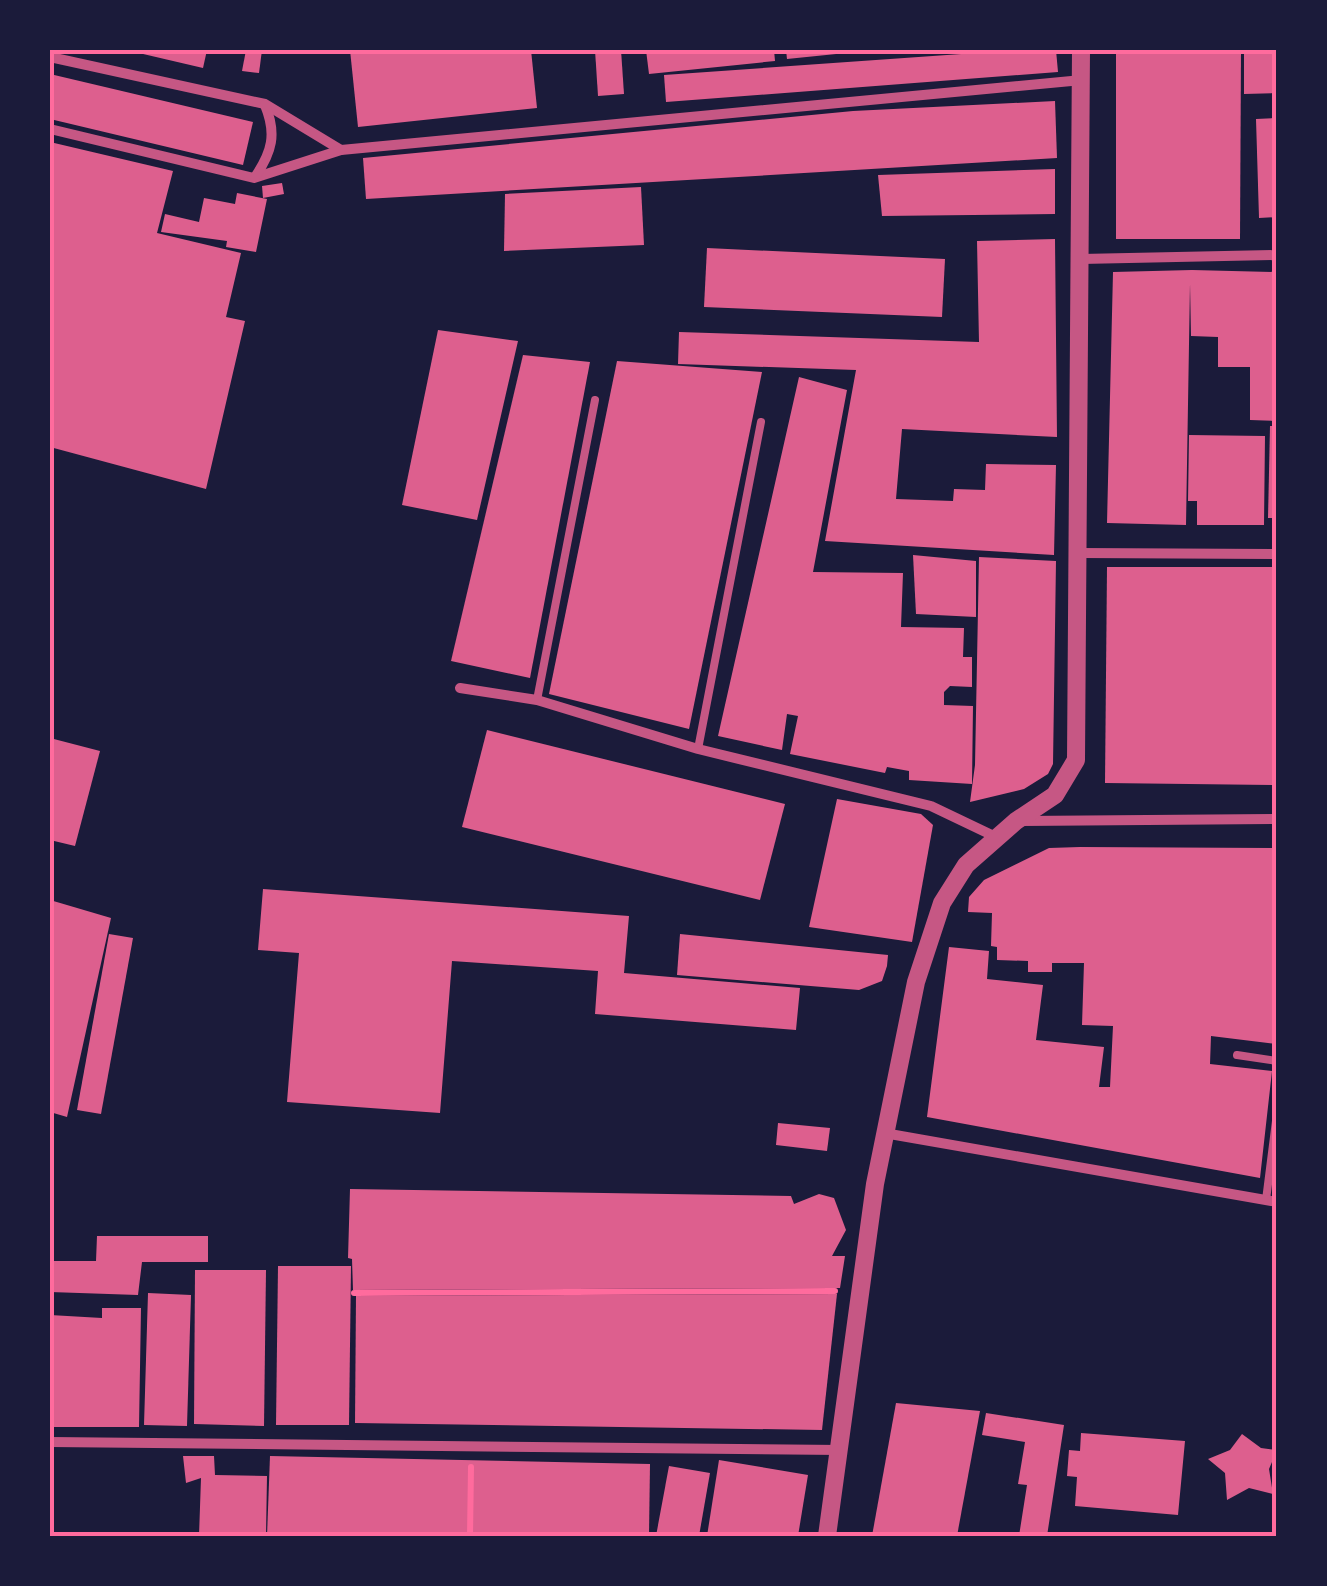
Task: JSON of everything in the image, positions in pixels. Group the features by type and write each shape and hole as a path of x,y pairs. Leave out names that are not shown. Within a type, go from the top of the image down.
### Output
{"street":[{"path":"827,1536 884,1133 916,982 942,903 966,865 1016,821 1056,795 1076,760 1081,50"},
{"path":"50,57 265,104 341,150"},
{"path":"50,129 254,178 341,150 1082,80"},
{"path":"254,178 273,140 274,126 265,104"},
{"path":"1082,259 1277,255"},
{"path":"1080,553 1277,554"},
{"path":"460,688 536,700 698,748 931,806 998,838"},
{"path":"1016,821 1277,819"},
{"path":"884,1133 1272,1201"},
{"path":"50,1442 840,1450"}],"lane":[{"path":"536,700 595,400"},
{"path":"698,748 761,422"},
{"path":"1237,1056 1277,1061"},
{"path":"1272,1201 1277,1113"}],"path":[{"path":"354,1293 861,1291"},
{"path":"470,1536 471,1446"}],"building":[{"path":"126,50 207,50 203,68"},
{"path":"246,50 262,50 259,73 242,71"},
{"path":"350,50 531,50 537,108 358,127"},
{"path":"595,50 621,50 624,94 598,96"},
{"path":"646,50 774,50 775,61 649,74"},
{"path":"786,50 846,50 846,53 787,59"},
{"path":"1056,50 1058,72 666,102 664,75"},
{"path":"1116,50 1241,50 1240,239 1116,239"},
{"path":"1244,50 1277,50 1277,93 1244,94"},
{"path":"50,74 253,122 243,165 50,119"},
{"path":"1055,101 1057,158 366,199 363,158 853,111"},
{"path":"1277,118 1277,217 1259,218 1256,119"},
{"path":"50,142 173,171 157,233 241,253 226,317 245,321 206,489 50,447"},
{"path":"1055,169 1055,214 882,216 878,175"},
{"path":"282,183 284,194 263,198 262,186"},
{"path":"641,187 644,245 504,251 505,194"},
{"path":"237,193 267,199 256,252 226,247 227,241 161,232 165,214 199,222 204,198 235,204"},
{"path":"1055,239 1057,437 902,429 896,499 953,501 954,489 985,490 986,464 1056,465 1054,555 825,541 856,370 678,364 679,332 979,342 977,241"},
{"path":"707,248 945,259 942,317 704,307"},
{"path":"1113,272 1277,272 1277,421 1250,420 1250,367 1218,367 1218,337 1191,336 1190,284 1186,525 1107,523"},
{"path":"438,330 518,341 477,520 402,505"},
{"path":"523,355 590,362 530,678 451,661"},
{"path":"617,361 762,372 689,729 549,694"},
{"path":"799,377 847,390 813,572 903,573 901,627 964,628 963,657 972,657 972,687 950,686 944,692 944,705 973,706 972,784 909,780 909,771 887,767 885,773 790,754 798,716 787,714 782,750 718,736"},
{"path":"1270,426 1277,426 1277,518 1268,518"},
{"path":"1189,435 1265,436 1264,525 1197,525 1197,501 1188,501"},
{"path":"913,555 976,561 976,617 916,614"},
{"path":"979,557 1056,561 1053,764 1048,774 1024,789 970,802 975,765"},
{"path":"1107,567 1277,567 1277,785 1105,783"},
{"path":"487,730 785,804 760,900 462,827"},
{"path":"50,738 100,751 75,846 50,840"},
{"path":"837,799 921,814 933,825 912,942 809,927"},
{"path":"1049,848 1277,848 1277,1044 1211,1036 1210,1064 1272,1071 1260,1178 927,1117 949,947 989,951 987,979 1043,985 1036,1040 1104,1047 1099,1087 1110,1087 1113,1026 1082,1025 1084,963 1052,963 1052,972 1028,972 1028,961 997,960 997,947 991,946 992,913 968,912 969,897 984,880"},
{"path":"263,889 629,916 624,973 800,988 796,1030 595,1014 598,971 452,961 440,1113 287,1102 299,953 258,950"},
{"path":"50,900 111,918 67,1117 50,1112"},
{"path":"109,934 133,938 101,1114 77,1110"},
{"path":"680,934 888,955 887,966 882,981 859,990 677,975"},
{"path":"778,1123 830,1128 827,1151 776,1145"},
{"path":"350,1189 791,1196 794,1204 819,1194 834,1198 846,1230 832,1256 845,1256 840,1288 353,1290 352,1259 348,1258"},
{"path":"97,1236 208,1236 208,1262 142,1262 138,1295 50,1292 50,1261 96,1261"},
{"path":"278,1266 351,1266 349,1425 276,1425"},
{"path":"195,1270 266,1270 264,1426 194,1424"},
{"path":"148,1293 191,1295 187,1426 144,1425"},
{"path":"837,1294 822,1430 355,1423 356,1296"},
{"path":"102,1308 141,1308 139,1427 50,1427 50,1315 102,1318"},
{"path":"896,1403 980,1411 957,1536 872,1536"},
{"path":"986,1413 1064,1425 1047,1536 1019,1536 1027,1485 1018,1484 1025,1442 982,1435"},
{"path":"1081,1433 1185,1441 1178,1515 1075,1506 1077,1477 1067,1476 1069,1450 1080,1451"},
{"path":"1242,1434 1261,1448 1277,1450 1269,1469 1273,1494 1249,1488 1227,1500 1225,1473 1208,1459 1230,1450"},
{"path":"183,1456 214,1456 215,1475 267,1476 266,1536 199,1536 201,1478 186,1483"},
{"path":"270,1456 650,1464 649,1536 267,1536"},
{"path":"719,1460 808,1475 798,1536 707,1536"},
{"path":"669,1466 710,1473 699,1536 656,1536"}]}
